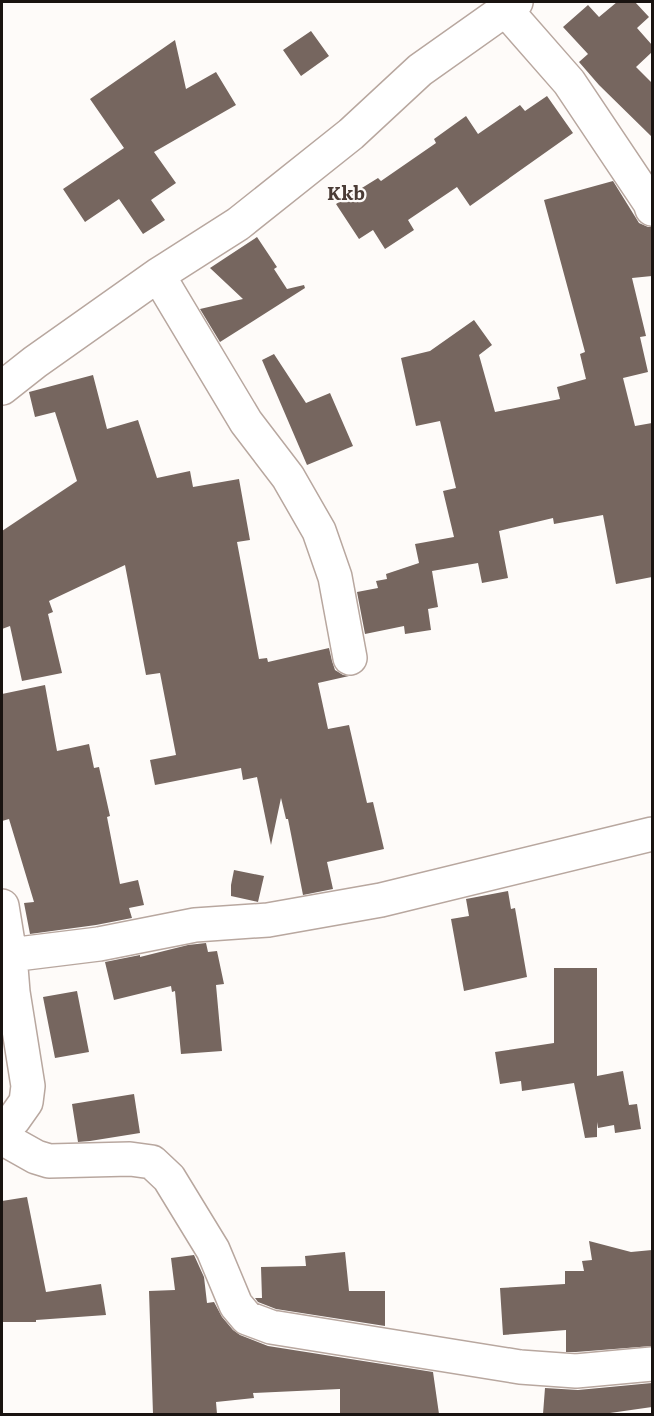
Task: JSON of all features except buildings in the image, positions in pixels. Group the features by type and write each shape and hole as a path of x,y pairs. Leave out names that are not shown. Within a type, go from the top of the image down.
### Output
{"street":[{"path":"2,388 158,275 238,224 351,134 420,70 510,5 569,82 652,209"},
{"path":"158,275 246,422 288,477 319,531 335,577 350,658"},
{"path":"10,955 99,944 195,925 268,920 381,900 652,834"},
{"path":"2,906 28,1086 26,1102 14,1119 2,1129"},
{"path":"2,1137 36,1157 49,1161 130,1159 152,1162 169,1178 213,1250 236,1305 247,1318 271,1327 520,1367 576,1371 652,1364"}],"district":[{"name":"Kkb","path":"346,192"}]}
